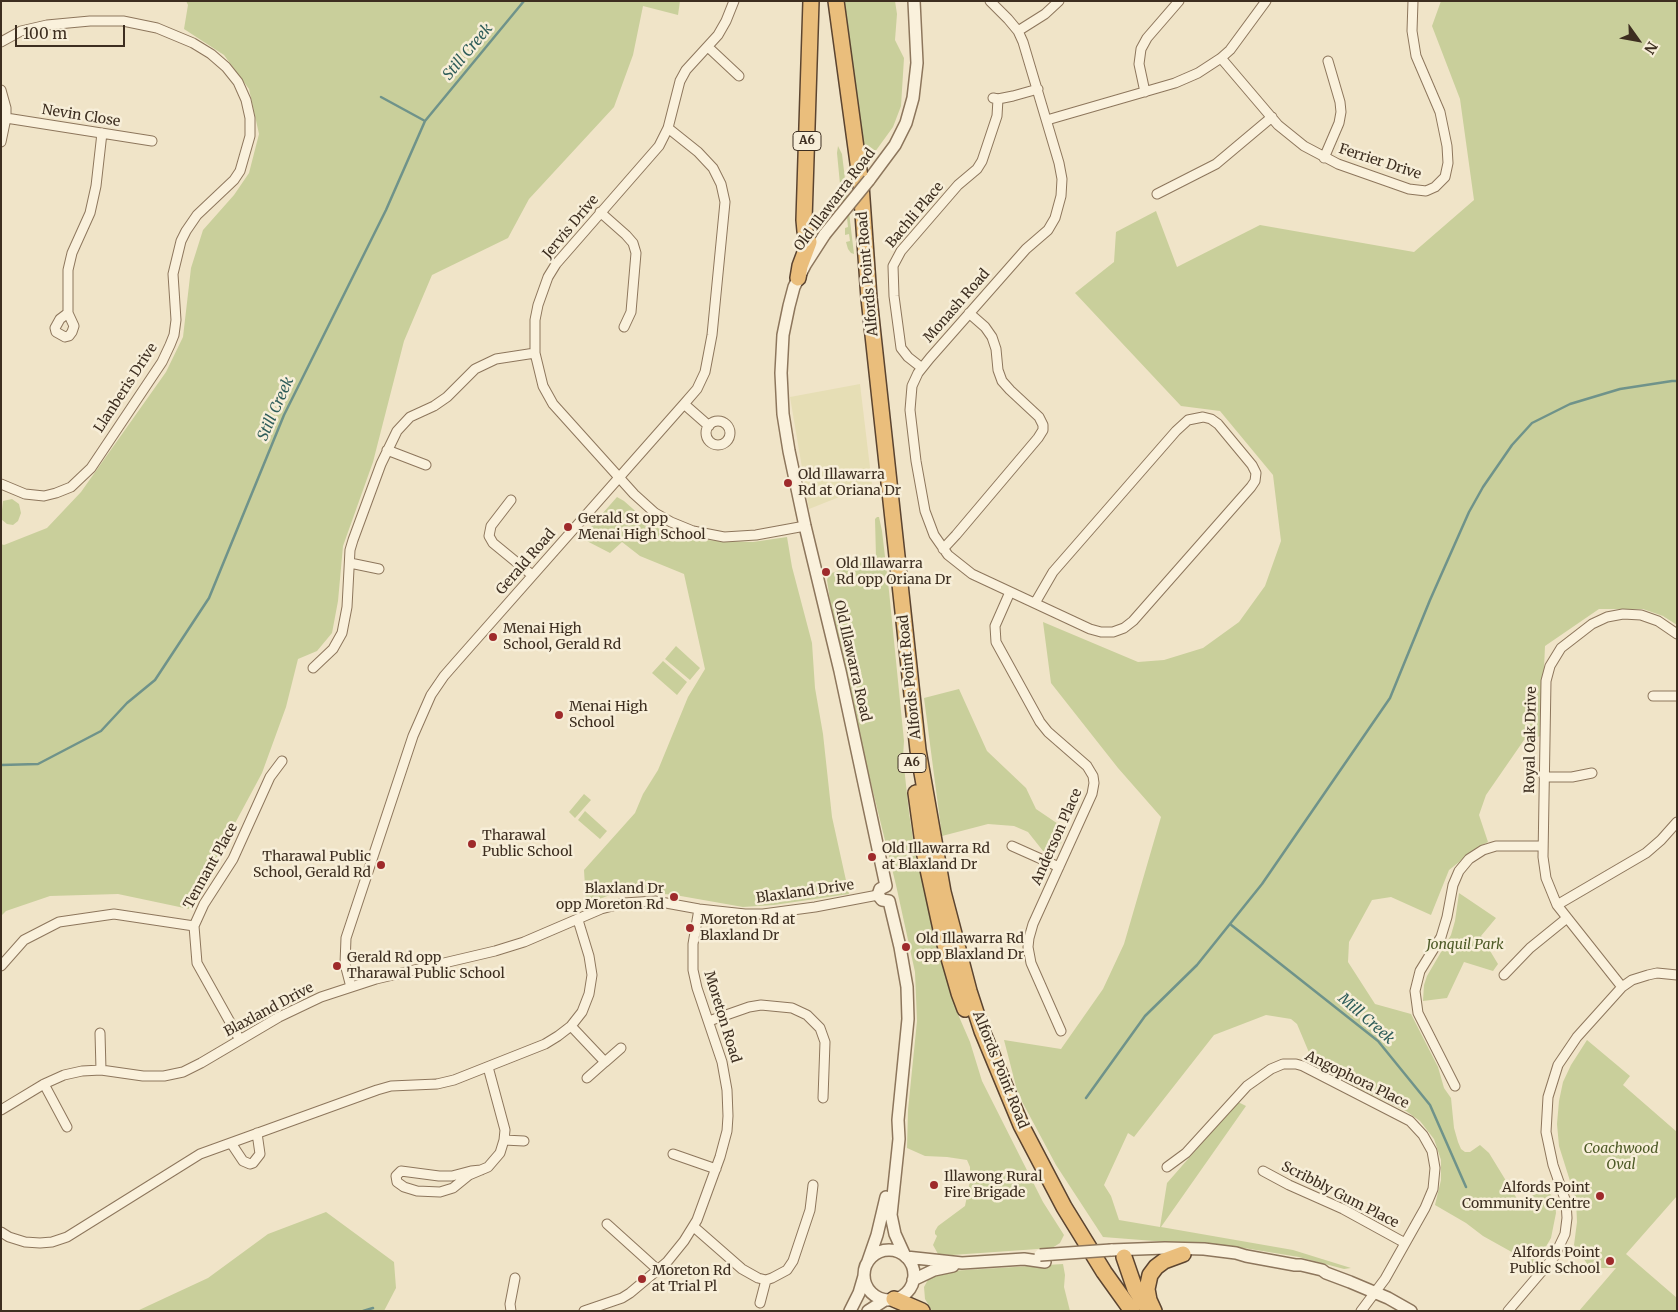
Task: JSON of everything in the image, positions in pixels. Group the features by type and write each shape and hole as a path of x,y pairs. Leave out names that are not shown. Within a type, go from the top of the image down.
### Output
{"highway":[{"name":"A6","path":"798,278 800,266 809,242 804,228 804,220 811,1"},
{"name":"Alfords Point Road","path":"829,1 855,219 863,314 912,766 924,851 942,934 959,993 1003,1104 1031,1163 1063,1221 1122,1311"},
{"name":"Alfords Point Road","path":"836,1 861,185 869,298 918,750 943,892 969,991 982,1031 1018,1117 1064,1207 1104,1272 1132,1311"},
{"path":"1116,1254 1149,1311"},
{"path":"1154,1311 1148,1300 1147,1289 1150,1274 1164,1261 1183,1254"},
{"path":"889,1299 922,1311"}],"street":[{"name":"Jervis Drive","path":"734,1 726,21 718,34 686,70 680,81 668,128 659,146 600,212 556,264 548,277 535,320 535,353 543,386 553,404 634,494 655,512 677,524 703,534 724,537 744,537 805,526"},
{"name":"Old Illawarra Road","path":"906,1257 893,1228 891,1215 908,1019 905,972 884,894 843,684 789,451 783,414 781,373 785,321 798,278 825,234 895,146 906,123 913,98 917,63 914,1"},
{"name":"Monash Road","path":"990,1 1018,31 1028,56 1059,164 1062,179 1061,196 1055,218 1048,230 1030,245 915,378 910,393 913,441 925,511 930,528 943,549 966,570 1010,592 1096,631 1107,632 1124,628 1133,621 1251,487 1256,477 1254,469 1218,424 1211,419 1202,417 1188,420 1176,431 1053,572 1035,603"},
{"path":"1018,31 1045,14 1059,1"},
{"path":"1145,92 1138,64 1141,48 1147,38 1179,1"},
{"path":"1047,120 1191,77 1221,58 1236,43 1266,1"},
{"name":"Ferrier Drive","path":"1221,58 1272,117 1298,142 1324,158 1415,191 1431,189 1445,177 1448,163 1446,136 1437,104 1416,56 1412,31 1413,1"},
{"name":"Llanberis Drive","path":"1,42 34,27 73,23 123,21 157,28 193,43 211,54 226,67 238,82 246,100 250,118 250,136 240,171 224,191 197,216 186,231 177,252 173,274 176,320 174,335 162,362 91,468 71,487 44,496 25,494 1,484"},
{"path":"708,47 739,76"},
{"path":"1324,158 1339,123 1341,112 1328,60"},
{"name":"Bachli Place","path":"922,368 904,353 900,342 893,266 901,251 958,185 977,169 982,162 997,116 996,98 1038,89"},
{"path":"1,90 6,108 1,142"},
{"path":"1157,194 1216,164 1272,117"},
{"name":"Nevin Close","path":"6,118 152,141"},
{"name":"Gerald Road","path":"351,987 345,964 346,938 413,736 431,695 444,676 684,404 696,389 705,372 710,353 725,202 721,184 712,168 698,152 668,128"},
{"path":"68,313 68,270 72,254 90,214 96,186 102,133"},
{"path":"600,212 626,235 633,243 636,252 631,312 624,327"},
{"path":"943,549 1041,434 1043,425 1039,417 1002,381 998,370 996,349 992,336 970,313"},
{"path":"313,668 333,649 342,633 347,607 353,540 387,450 397,431 403,423 418,412 434,406 447,398 476,369 496,359 535,353"},
{"path":"684,404 709,426"},
{"path":"387,450 426,465"},
{"path":"512,500 491,526 489,536 493,543 532,576"},
{"path":"350,564 379,569"},
{"name":"Anderson Place","path":"1010,592 995,626 994,638 1040,722 1054,738 1086,766 1093,776 1094,783 1092,794 1033,924 1028,947 1031,963 1061,1031"},
{"name":"Royal Oak Drive","path":"1622,987 1557,905 1546,878 1543,846 1546,681 1550,666 1561,648 1592,624 1607,617 1623,614 1641,615 1665,625 1677,634"},
{"path":"1653,696 1677,696"},
{"name":"Tennant Place","path":"240,1040 197,962 194,926 204,904 236,852 270,777 282,762"},
{"path":"1544,777 1572,778 1592,773"},
{"path":"1557,905 1646,853 1677,822"},
{"path":"1012,846 1059,867"},
{"path":"1455,1086 1418,1013 1415,991 1420,971 1441,937 1448,917 1453,885 1459,871 1469,859 1483,850 1496,846 1543,846"},
{"name":"Blaxland Drive","path":"1,1110 44,1084 64,1075 82,1071 101,1070 143,1076 182,1072 202,1063 240,1040 321,997 383,977 505,948 533,939 608,907 624,903 645,900 700,909 763,914 815,907 884,894"},
{"name":"Moreton Road","path":"584,1311 622,1298 630,1293 658,1270 694,1227 716,1169 727,1131 728,1097 722,1062 695,983 692,961 693,944 700,909"},
{"path":"1,966 24,940 59,922 114,914 194,926"},
{"path":"1504,975 1530,948 1567,918"},
{"path":"1,1232 9,1237 25,1242 52,1242 66,1237 200,1154 391,1086 437,1084 454,1080 545,1044 571,1026 582,1012 589,994 592,975 589,956 578,920"},
{"path":"1508,1311 1554,1257 1565,1234 1566,1202 1553,1165 1546,1132 1546,1109 1554,1075 1563,1055 1622,987 1632,980 1657,973 1677,975"},
{"path":"708,1021 749,1006 761,1005 792,1008 807,1015 820,1028 825,1042 823,1098"},
{"path":"571,1026 605,1062"},
{"path":"100,1033 101,1070"},
{"path":"588,1078 621,1048"},
{"name":"Angophora Place","path":"1167,1167 1186,1153 1247,1086 1277,1066 1290,1064 1303,1066 1404,1117 1417,1127 1432,1151 1435,1168 1433,1189 1405,1244 1376,1293 1361,1311"},
{"path":"481,1170 471,1170 452,1176 439,1176 402,1170 396,1176 397,1182 404,1187 417,1191 440,1192 452,1188 469,1175 481,1170 488,1167 500,1153 505,1130 488,1067"},
{"path":"44,1084 68,1127"},
{"name":"Old Illawarra Road","path":"868,1263 884,1210 892,1141 898,1120"},
{"path":"231,1143 243,1161 254,1163 260,1154 257,1133"},
{"path":"504,1140 524,1141"},
{"path":"673,1154 716,1169"},
{"name":"Scribbly Gum Place","path":"1263,1171 1288,1185 1338,1206 1405,1244"},
{"path":"694,1227 742,1270 750,1275 766,1280 787,1270 794,1260 810,1210 813,1184"},
{"path":"607,1224 658,1270"},
{"path":"1116,1254 1146,1248 1192,1249 1236,1253 1295,1265 1321,1274 1326,1273 1376,1293 1411,1311"},
{"path":"850,1311 859,1293 868,1263 876,1254 888,1250 906,1257 962,1264"},
{"path":"913,1280 934,1270 962,1264 1042,1258 1116,1254 1246,1256"},
{"path":"868,1311 889,1299 906,1293 913,1280 913,1272 911,1264 906,1257"},
{"path":"864,1276 870,1292 877,1297 889,1299"},
{"path":"511,1311 510,1304 515,1278"},
{"path":"760,1304 766,1280"}],"shaded area":[{"path":"860,384 872,484 809,509 790,397"}],"green space":[{"path":"186,1 680,1 678,15 643,6 633,55 614,107 529,199 508,238 432,275 404,341 373,462 343,546 338,601 332,633 317,651 298,659 286,707 262,773 189,909 118,894 50,896 6,911 1,916 1,544 4,545 47,528 81,492 166,372 183,337 191,268 203,230 234,195 249,173 259,134 249,89 224,55 184,29 188,5"},
{"path":"841,1 895,1 897,14 895,40 904,58 901,106 893,127 864,167"},
{"path":"1441,1 1677,1 1677,625 1663,616 1643,609 1599,609 1545,646 1541,736 1524,740 1486,795 1479,815 1488,842 1478,847 1449,870 1431,915 1391,897 1372,900 1349,942 1348,962 1375,1004 1411,1014 1438,1067 1444,1088 1451,1098 1454,1128 1461,1149 1465,1152 1470,1152 1480,1145 1489,1153 1519,1202 1546,1189 1551,1195 1555,1202 1556,1213 1551,1238 1535,1265 1483,1236 1466,1223 1435,1205 1441,1180 1441,1160 1434,1139 1420,1121 1406,1111 1350,1084 1313,1062 1297,1024 1291,1019 1266,1015 1214,1035 1134,1137 1128,1133 1104,1185 1111,1196 1119,1220 1160,1227 1167,1183 1238,1102 1246,1106 1161,1227 1293,1250 1351,1268 1344,1269 1299,1257 1244,1248 1103,1237 1056,1165 1018,1094 1004,1040 1061,1049 1103,989 1124,944 1161,817 1118,768 1051,683 1043,622 1138,662 1164,660 1203,648 1239,622 1265,586 1281,541 1273,475 1220,411 1181,406 1075,293 1114,262 1116,232 1156,211 1177,267 1260,225 1414,252 1474,200 1460,99 1432,26"},
{"path":"838,146 842,154 854,254 848,249 846,242 850,241 849,234 845,235 845,228 848,227 847,218 843,218 841,194 844,193 843,184 840,184"},
{"path":"617,497 650,524 681,539 753,542 787,537 792,567 812,643 815,688 823,734 832,817 849,894 774,905 743,907 675,895 629,891 610,895 586,904 584,870 635,813 643,794 658,770 688,697 705,669 684,574 640,556 622,542 610,553 581,538"},
{"path":"12,499 19,504 21,513 18,521 13,525 7,524 1,519 3,501"},
{"path":"879,517 882,531 889,591 904,741 903,757 917,864 957,1012 970,1042 982,1081 1043,1202 1064,1235 1060,1243 1052,1248 952,1255 938,1254 933,1245 937,1236 935,1231 938,1226 965,1206 970,1181 970,1167 967,1160 925,1156 907,1148 908,1110 917,1021 915,972 864,755 849,680 831,607 827,580 829,574 876,557 875,519"},
{"path":"676,646 700,668 690,680 665,659"},
{"path":"663,661 687,682 677,695 652,673"},
{"path":"959,689 987,751 1026,788 1036,809 1067,830 1056,854 1043,851 1028,832 1014,826 988,824 942,836 924,698"},
{"path":"584,794 591,800 575,818 569,812"},
{"path":"585,811 607,831 600,839 578,820"},
{"name":"Jonquil Park","path":"1459,893 1496,918 1481,936 1498,964 1493,971 1464,962 1447,998 1423,1001 1424,985 1427,976 1451,935"},
{"name":"Coachwood Oval","path":"1587,1040 1630,1076 1623,1085 1677,1132 1677,1196 1626,1254 1677,1298 1677,1311 1579,1311 1616,1268 1590,1268 1574,1245 1577,1222 1576,1200 1559,1146 1557,1124 1563,1082"},
{"path":"326,1212 394,1262 396,1288 384,1311 137,1311 208,1278 268,1234"},
{"path":"1063,1264 1065,1275 1064,1287 1070,1311 932,1311 925,1299 924,1287 930,1276 950,1271"}],"waterway":[{"name":"Still Creek","path":"1,765 38,764 101,731 127,703 155,680 209,598 284,415 386,210 425,121 524,1"},
{"path":"381,97 425,121"},
{"path":"1086,1098 1145,1016 1197,965 1262,884 1390,698 1469,512 1483,487 1512,445 1532,423 1570,404 1620,389 1677,381"},
{"name":"Mill Creek","path":"1230,924 1378,1041 1430,1105 1466,1187"},
{"path":"363,1311 373,1308"}],"place":[{"name":"Old Illawarra Rd at Oriana Dr","path":"788,483"},
{"name":"Gerald St opp Menai High School","path":"568,527"},
{"name":"Old Illawarra Rd opp Oriana Dr","path":"826,572"},
{"name":"Menai High School, Gerald Rd","path":"493,637"},
{"name":"Menai High School","path":"559,715"},
{"name":"Tharawal Public School","path":"472,844"},
{"name":"Old Illawarra Rd at Blaxland Dr","path":"872,857"},
{"name":"Tharawal Public School, Gerald Rd","path":"381,865"},
{"name":"Blaxland Dr opp Moreton Rd","path":"674,897"},
{"name":"Moreton Rd at Blaxland Dr","path":"690,928"},
{"name":"Old Illawarra Rd opp Blaxland Dr","path":"906,947"},
{"name":"Gerald Rd opp Tharawal Public School","path":"337,966"},
{"name":"Illawong Rural Fire Brigade","path":"934,1185"},
{"name":"Alfords Point Community Centre","path":"1600,1196"},
{"name":"Alfords Point Public School","path":"1610,1261"},
{"name":"Moreton Rd at Trial Pl","path":"642,1279"}]}
